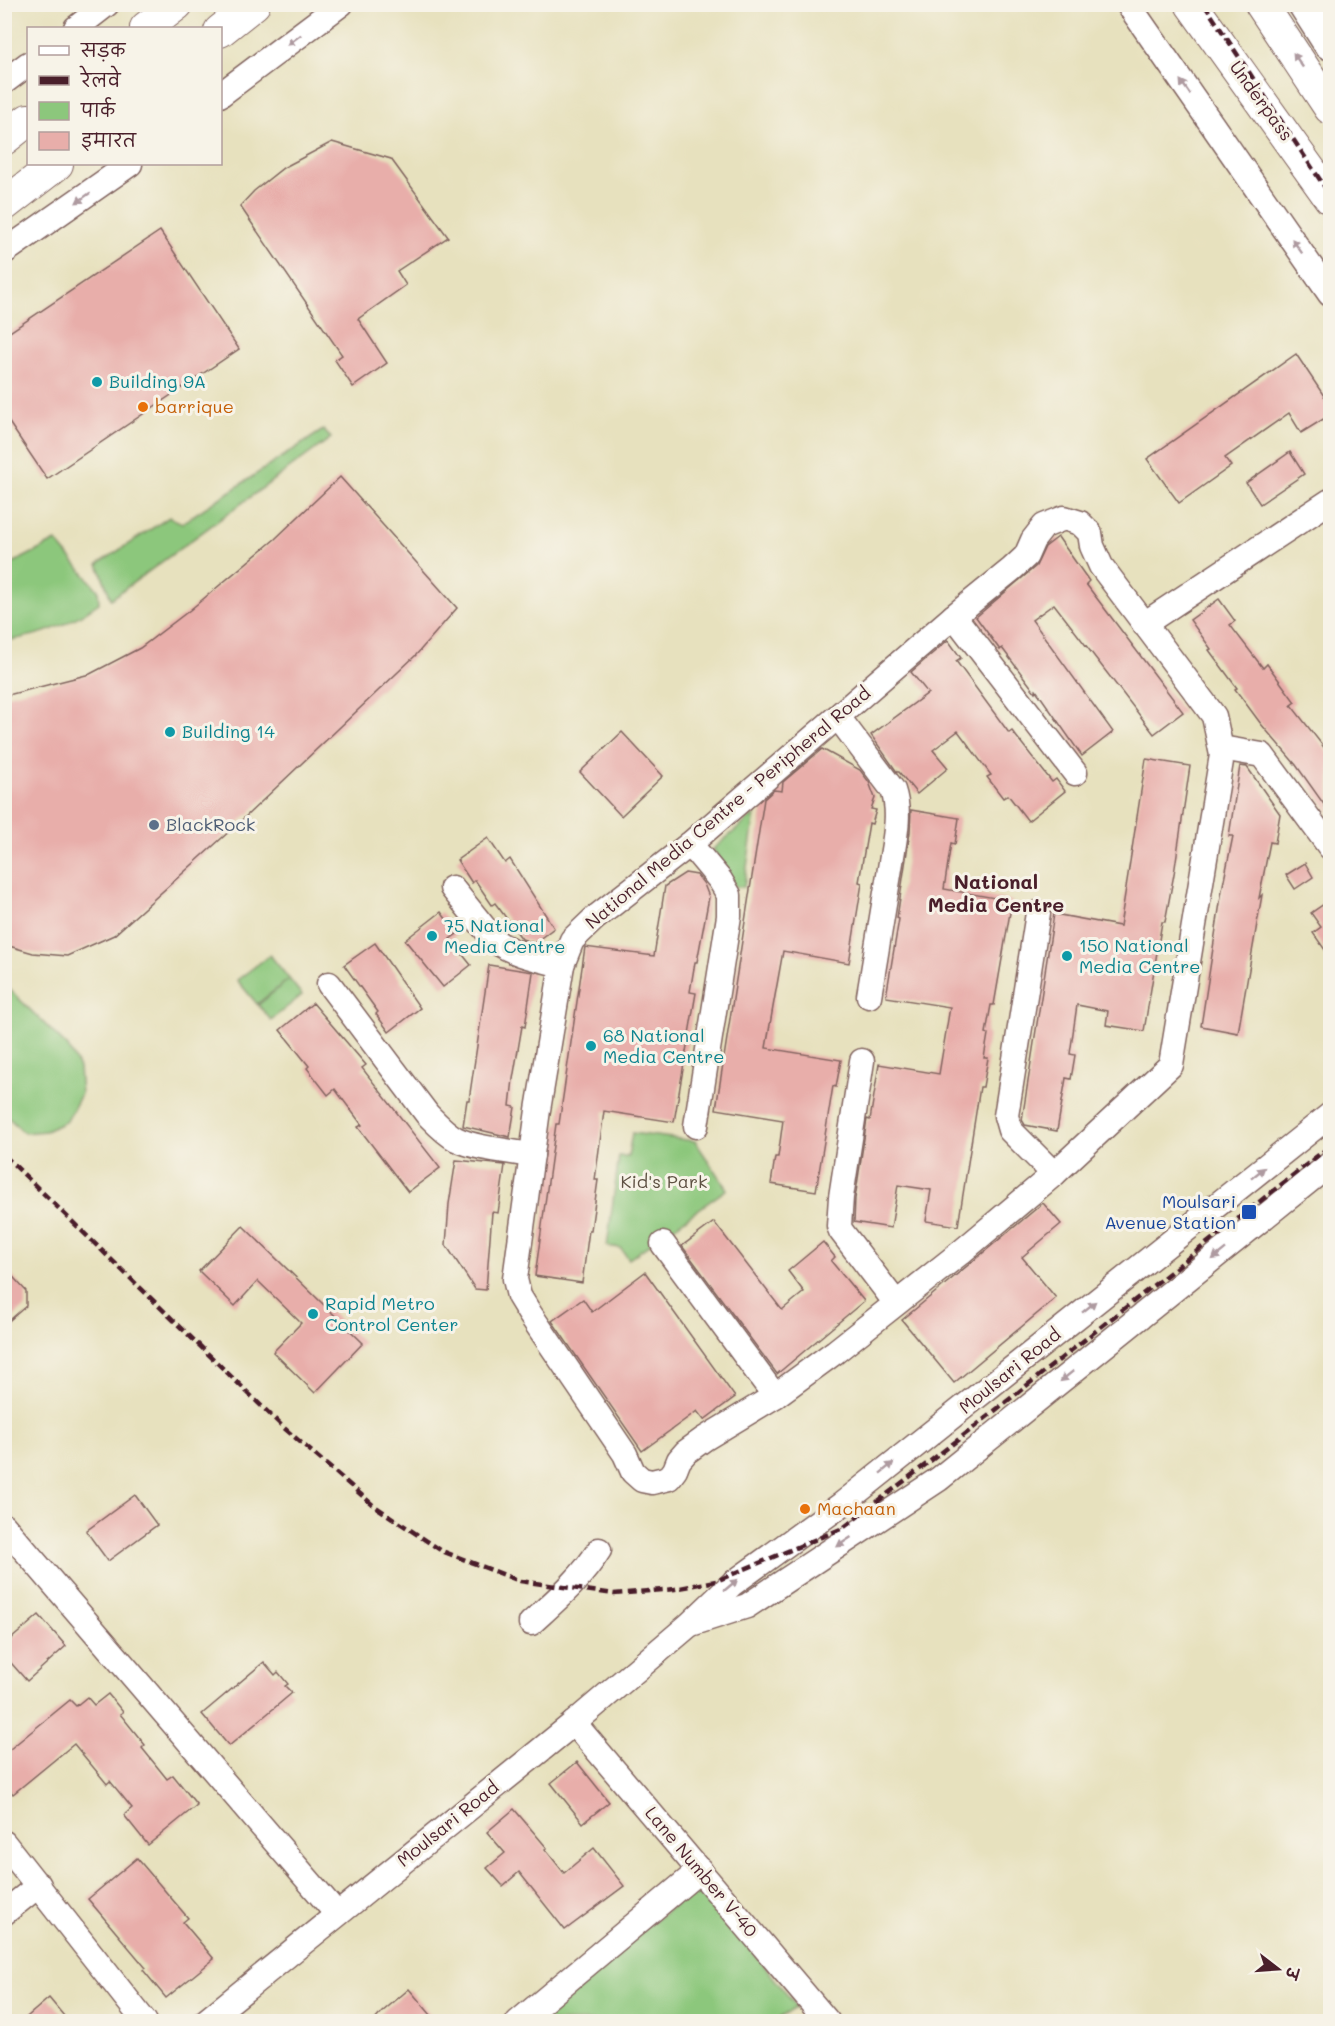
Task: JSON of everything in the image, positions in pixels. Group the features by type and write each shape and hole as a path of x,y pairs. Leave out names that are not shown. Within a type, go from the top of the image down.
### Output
{"highway":[{"path":"1305,4 1330,43"}],"main road":[{"path":"147,27 177,4"},
{"path":"222,29 254,4"},
{"name":"Underpass","path":"1191,4 1330,198"},
{"path":"1261,4 1330,108"},
{"path":"4,139 27,121"},
{"path":"4,205 56,165"}],"street":[{"path":"76,27 107,4"},
{"path":"222,93 340,4"},
{"path":"1128,4 1330,294"},
{"path":"4,82 27,65"},
{"path":"4,252 129,165"},
{"path":"1144,624 1330,501"},
{"name":"National Media Centre - Peripheral Road","path":"1064,518 1080,523 1090,533 1092,546 1101,566 1214,716 1222,754 1171,1065 1054,1174 960,1253 775,1396 686,1452 669,1478 652,1482 642,1480 633,1472 625,1454 519,1296 516,1280 538,1110 562,965 572,940 595,918 690,844 954,616 1026,556 1033,540 1044,526 1064,518"},
{"path":"954,616 1075,773"},
{"path":"838,717 893,790 897,801 894,844 869,996"},
{"path":"1221,748 1262,755 1330,847"},
{"path":"690,844 720,880 729,895 729,916 696,1126"},
{"path":"452,888 495,941 508,950 562,965"},
{"path":"1038,913 1006,1116 1010,1130 1054,1174"},
{"path":"329,984 427,1114 442,1130 457,1139 473,1144 532,1155"},
{"path":"862,1061 841,1197 839,1226 896,1303"},
{"name":"Moulsari Road","path":"205,2022 574,1723 689,1625 732,1584 842,1504 1330,1115"},
{"name":"Moulsari Road","path":"689,1625 747,1606 939,1479 1330,1164"},
{"path":"663,1244 775,1396"},
{"path":"4,1526 337,1914"},
{"path":"531,1623 575,1583 588,1569 599,1550"},
{"name":"Lane Number V-40","path":"574,1723 700,1870 816,2018"},
{"path":"4,1843 145,2022"},
{"path":"518,2022 700,1870"},
{"path":"4,1913 39,1885"}],"green space":[{"path":"323,430 331,438 111,599 98,564 169,517 182,523"},
{"path":"56,541 98,590 99,603 55,628 32,636 5,641 5,567"},
{"path":"755,814 744,887 735,887 713,849"},
{"path":"270,955 302,995 271,1020 258,1005 288,980 257,1004 237,980"},
{"path":"5,985 68,1047 79,1068 81,1094 67,1121 46,1131 24,1133 5,1114"},
{"name":"Kid's Park","path":"632,1133 695,1141 727,1189 629,1259 620,1248 607,1246 619,1156 628,1156"},
{"path":"700,1885 797,2007 775,2021 525,2022"}],"building":[{"path":"332,142 391,159 448,237 397,271 406,285 358,319 387,363 353,387 335,360 342,355 240,206 254,191 283,168"},
{"name":"Building 9A","path":"160,231 239,349 47,479 4,415 4,336"},
{"path":"1296,354 1330,405 1330,415 1301,433 1289,413 1225,458 1231,466 1179,503 1147,459"},
{"path":"1290,452 1304,474 1260,504 1246,483"},
{"name":"Building 14","path":"340,477 457,608 416,655 242,820 114,935 67,956 33,953 9,946 4,942 4,696 90,674 140,648 190,610 275,539"},
{"path":"1058,537 1089,581 1086,584 1183,712 1154,734 1054,604 1032,620 1113,732 1082,756 1036,690 1035,692 1002,648 1000,650 976,617 1036,566 1045,547"},
{"path":"1219,599 1235,621 1230,625 1263,668 1267,664 1295,702 1291,705 1330,755 1330,813 1296,765 1235,689 1237,688 1190,620"},
{"path":"948,640 961,658 956,661 1009,733 1012,731 1052,782 1056,779 1065,791 1028,821 1008,795 1003,798 987,777 991,775 958,731 933,750 948,768 917,794 897,772 871,735 928,693 911,672"},
{"path":"622,732 663,776 621,816 580,772"},
{"path":"822,749 860,770 869,782 875,798 871,809 876,810 872,824 869,823 849,963 783,951 766,1048 841,1060 836,1087 833,1086 816,1191 771,1184 775,1157 778,1157 783,1120 716,1109 764,799 774,790 782,791 783,782"},
{"path":"1146,759 1190,766 1174,874 1165,922 1162,922 1144,1031 1106,1025 1108,1011 1077,1005 1070,1054 1075,1055 1071,1079 1066,1078 1057,1131 1025,1125 1022,1120 1054,914 1120,926"},
{"path":"1240,766 1247,767 1280,814 1275,843 1270,842 1259,898 1262,895 1238,1033 1201,1026 1222,890 1233,836 1229,836"},
{"path":"911,810 959,818 955,844 951,843 944,889 1012,901 994,1005 991,1005 986,1033 988,1034 984,1058 988,1058 983,1087 980,1087 958,1226 926,1221 931,1190 898,1185 891,1228 854,1222 855,1199 867,1119 870,1120 879,1064 939,1074 950,1007 886,997 899,919 897,918 910,832"},
{"path":"488,838 505,863 510,859 554,928 534,943 522,939 495,903 492,905 475,880 472,883 457,860"},
{"path":"1305,863 1313,877 1295,889 1286,875"},
{"path":"685,873 697,875 704,884 709,897 690,992 696,993 674,1122 604,1111 595,1180 598,1180 582,1283 535,1276 556,1124 559,1124 585,947 654,956 665,886"},
{"path":"1330,900 1330,957 1313,933 1321,927 1311,913"},
{"path":"441,912 457,934 450,939 471,965 443,987 405,940"},
{"path":"375,943 420,1008 389,1032 376,1014 378,1012 344,965"},
{"path":"489,965 533,972 525,1027 522,1026 513,1079 510,1106 515,1107 510,1137 463,1126"},
{"path":"313,1003 366,1065 362,1068 440,1168 408,1192 358,1127 362,1125 335,1089 328,1095 307,1068 309,1066 280,1030"},
{"path":"456,1160 505,1165 498,1213 492,1212 486,1290 475,1289 446,1245 449,1204"},
{"path":"1043,1203 1061,1224 1022,1257 1056,1298 954,1383 902,1320"},
{"path":"714,1222 782,1310 804,1292 788,1271 823,1242 835,1257 831,1261 864,1301 777,1374 682,1246"},
{"name":"Rapid Metro Control Center","path":"243,1226 363,1343 315,1393 273,1352 301,1323 258,1281 235,1306 199,1271"},
{"path":"4,1267 26,1291 26,1306 4,1325"},
{"path":"645,1272 735,1397 704,1420 697,1411 642,1451 552,1321 583,1299 592,1312"},
{"path":"135,1495 157,1525 108,1561 86,1531"},
{"path":"39,1615 66,1646 27,1681 4,1655 4,1645"},
{"path":"264,1662 275,1675 278,1672 288,1684 285,1686 292,1693 229,1746 202,1714"},
{"path":"108,1694 123,1712 120,1714 145,1745 142,1748 167,1779 173,1775 197,1805 148,1845 124,1815 132,1808 110,1781 107,1784 74,1744 13,1794 4,1784 4,1754 70,1700 76,1706 87,1697 94,1705"},
{"path":"577,1762 609,1802 583,1823 551,1783"},
{"path":"514,1809 547,1848 545,1849 564,1873 594,1848 624,1886 565,1930 519,1872 503,1886 487,1868 505,1853 487,1832"},
{"path":"137,1858 188,1918 183,1922 214,1959 166,1998 143,1970 146,1968 88,1899"},
{"path":"409,1989 437,2022 373,2022 382,2012"},
{"path":"49,1998 69,2022 21,2022"}],"railway":[{"path":"1204,4 1330,195"},
{"path":"4,1155 283,1427 373,1505 442,1551 520,1581 614,1594 675,1589 716,1581 843,1528 1330,1146"}],"place":[{"name":"Building 9A","path":"97,382"},
{"name":"barrique","path":"143,407"},
{"name":"Building 14","path":"170,732"},
{"name":"BlackRock","path":"154,825"},
{"name":"75 National Media Centre","path":"432,936"},
{"name":"150 National Media Centre","path":"1067,956"},
{"name":"68 National Media Centre","path":"591,1046"},
{"name":"Moulsari Avenue Station","path":"1249,1212"},
{"name":"Rapid Metro Control Center","path":"313,1314"},
{"name":"Machaan","path":"805,1509"}],"district":[{"name":"National Media Centre","path":"996,894"}]}
